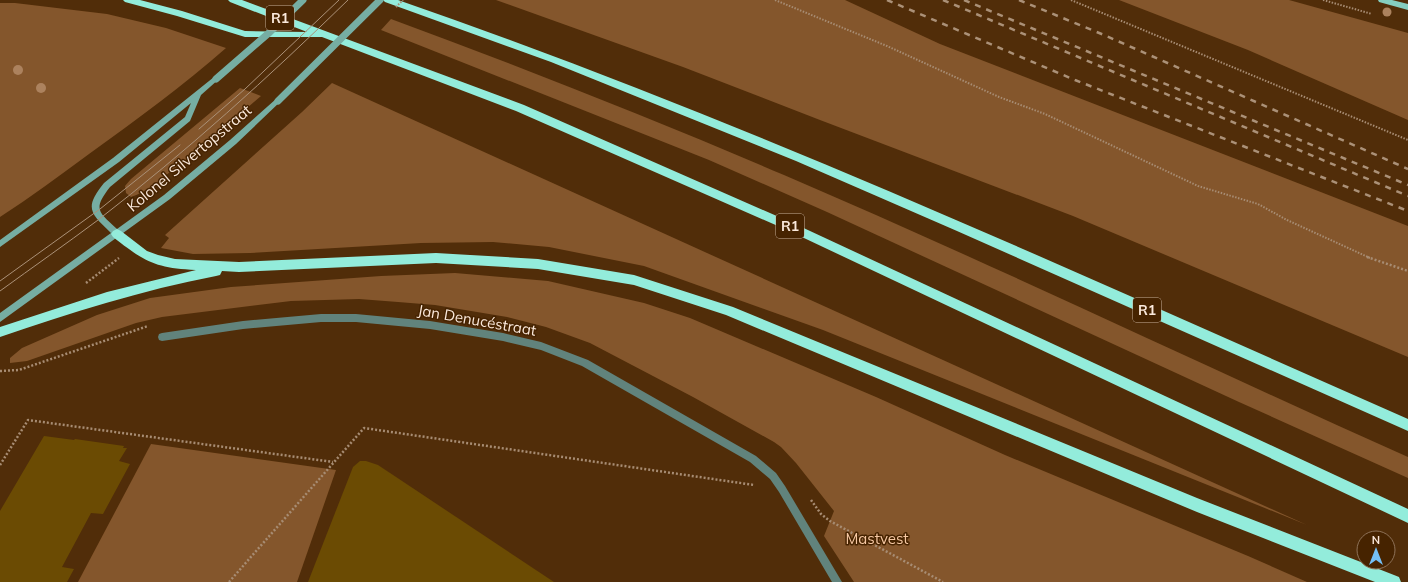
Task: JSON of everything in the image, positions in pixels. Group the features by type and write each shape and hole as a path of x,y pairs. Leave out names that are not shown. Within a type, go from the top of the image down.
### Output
{"highway":[{"path":"128,0 180,13 245,34 328,35"},
{"name":"R1","path":"233,0 520,108 791,227 1408,516"},
{"name":"R1","path":"388,0 586,71 703,117 886,194 1408,425"},
{"path":"116,234 144,254 156,260 175,264 238,267 436,258 538,264 634,280 729,311 1190,502 1394,582"},
{"path":"0,332 123,291 162,281 238,267"}],"main road":[{"path":"0,244 116,160 216,79 304,0"},
{"name":"Kolonel Silvertopstraat","path":"0,318 168,197 233,142 278,101 380,0"},
{"path":"1382,0 1408,7"},
{"path":"116,234 96,212 94,204 98,194 188,119 198,94"}],"lane":[{"name":"Jan Denucéstraat","path":"162,337 250,324 321,318 356,318 464,329 541,346 585,363 747,455 773,476 837,582"}],"path":[{"path":"775,0 887,46 999,96 1045,114 1198,186 1258,204 1287,220 1373,260 1408,271"},
{"path":"1071,0 1408,140"},
{"path":"1323,0 1372,14"},
{"path":"0,371 19,370 135,330 155,325"},
{"path":"0,465 28,420 334,462"},
{"path":"229,582 364,428 782,489"},
{"path":"808,494 821,514 830,521 944,582"}],"green space":[{"path":"496,0 845,0 940,44 1408,226 1408,357 1073,216 683,67"},
{"path":"1119,0 1289,0 1408,33 1408,120 1248,50"},
{"path":"0,3 15,3 107,14 166,28 226,48 142,116 0,217"},
{"path":"391,19 540,75 687,134 863,209 1019,279 1408,457 1408,478 1239,402 827,212 709,160 381,30"},
{"path":"332,83 1307,525 823,330 644,266 549,247 493,242 421,243 250,253 193,254 161,248 169,238 165,235 302,112"},
{"path":"240,88 261,96 154,185 131,197 126,193 125,186 131,179"},
{"name":"Mastvest","path":"455,273 548,281 644,303 690,318 876,397 1005,455 1307,582 854,582 824,536 834,511 796,463 781,447 693,397 590,343 546,327 507,317 435,305 359,299 291,301 162,317 136,323 27,361 10,363 10,358 22,348 97,315 150,298 231,287 381,276"},
{"path":"151,444 336,470 297,582 78,582"}],"building":[{"path":"44,436 124,446 123,448 127,448 119,461 130,464 103,514 91,513 62,567 74,569 67,582 0,582 0,511"},
{"path":"360,461 366,461 378,465 554,582 308,582 353,467"}],"tram line":[{"path":"199,129 245,89 339,0"},
{"path":"0,291 98,220 163,168 257,86 348,0"},
{"path":"0,281 100,209 180,145"}],"railway":[{"path":"887,0 1075,80 1408,211"},
{"path":"943,0 1408,196"},
{"path":"964,0 1408,185"},
{"path":"1019,0 1104,35 1408,169"}]}
